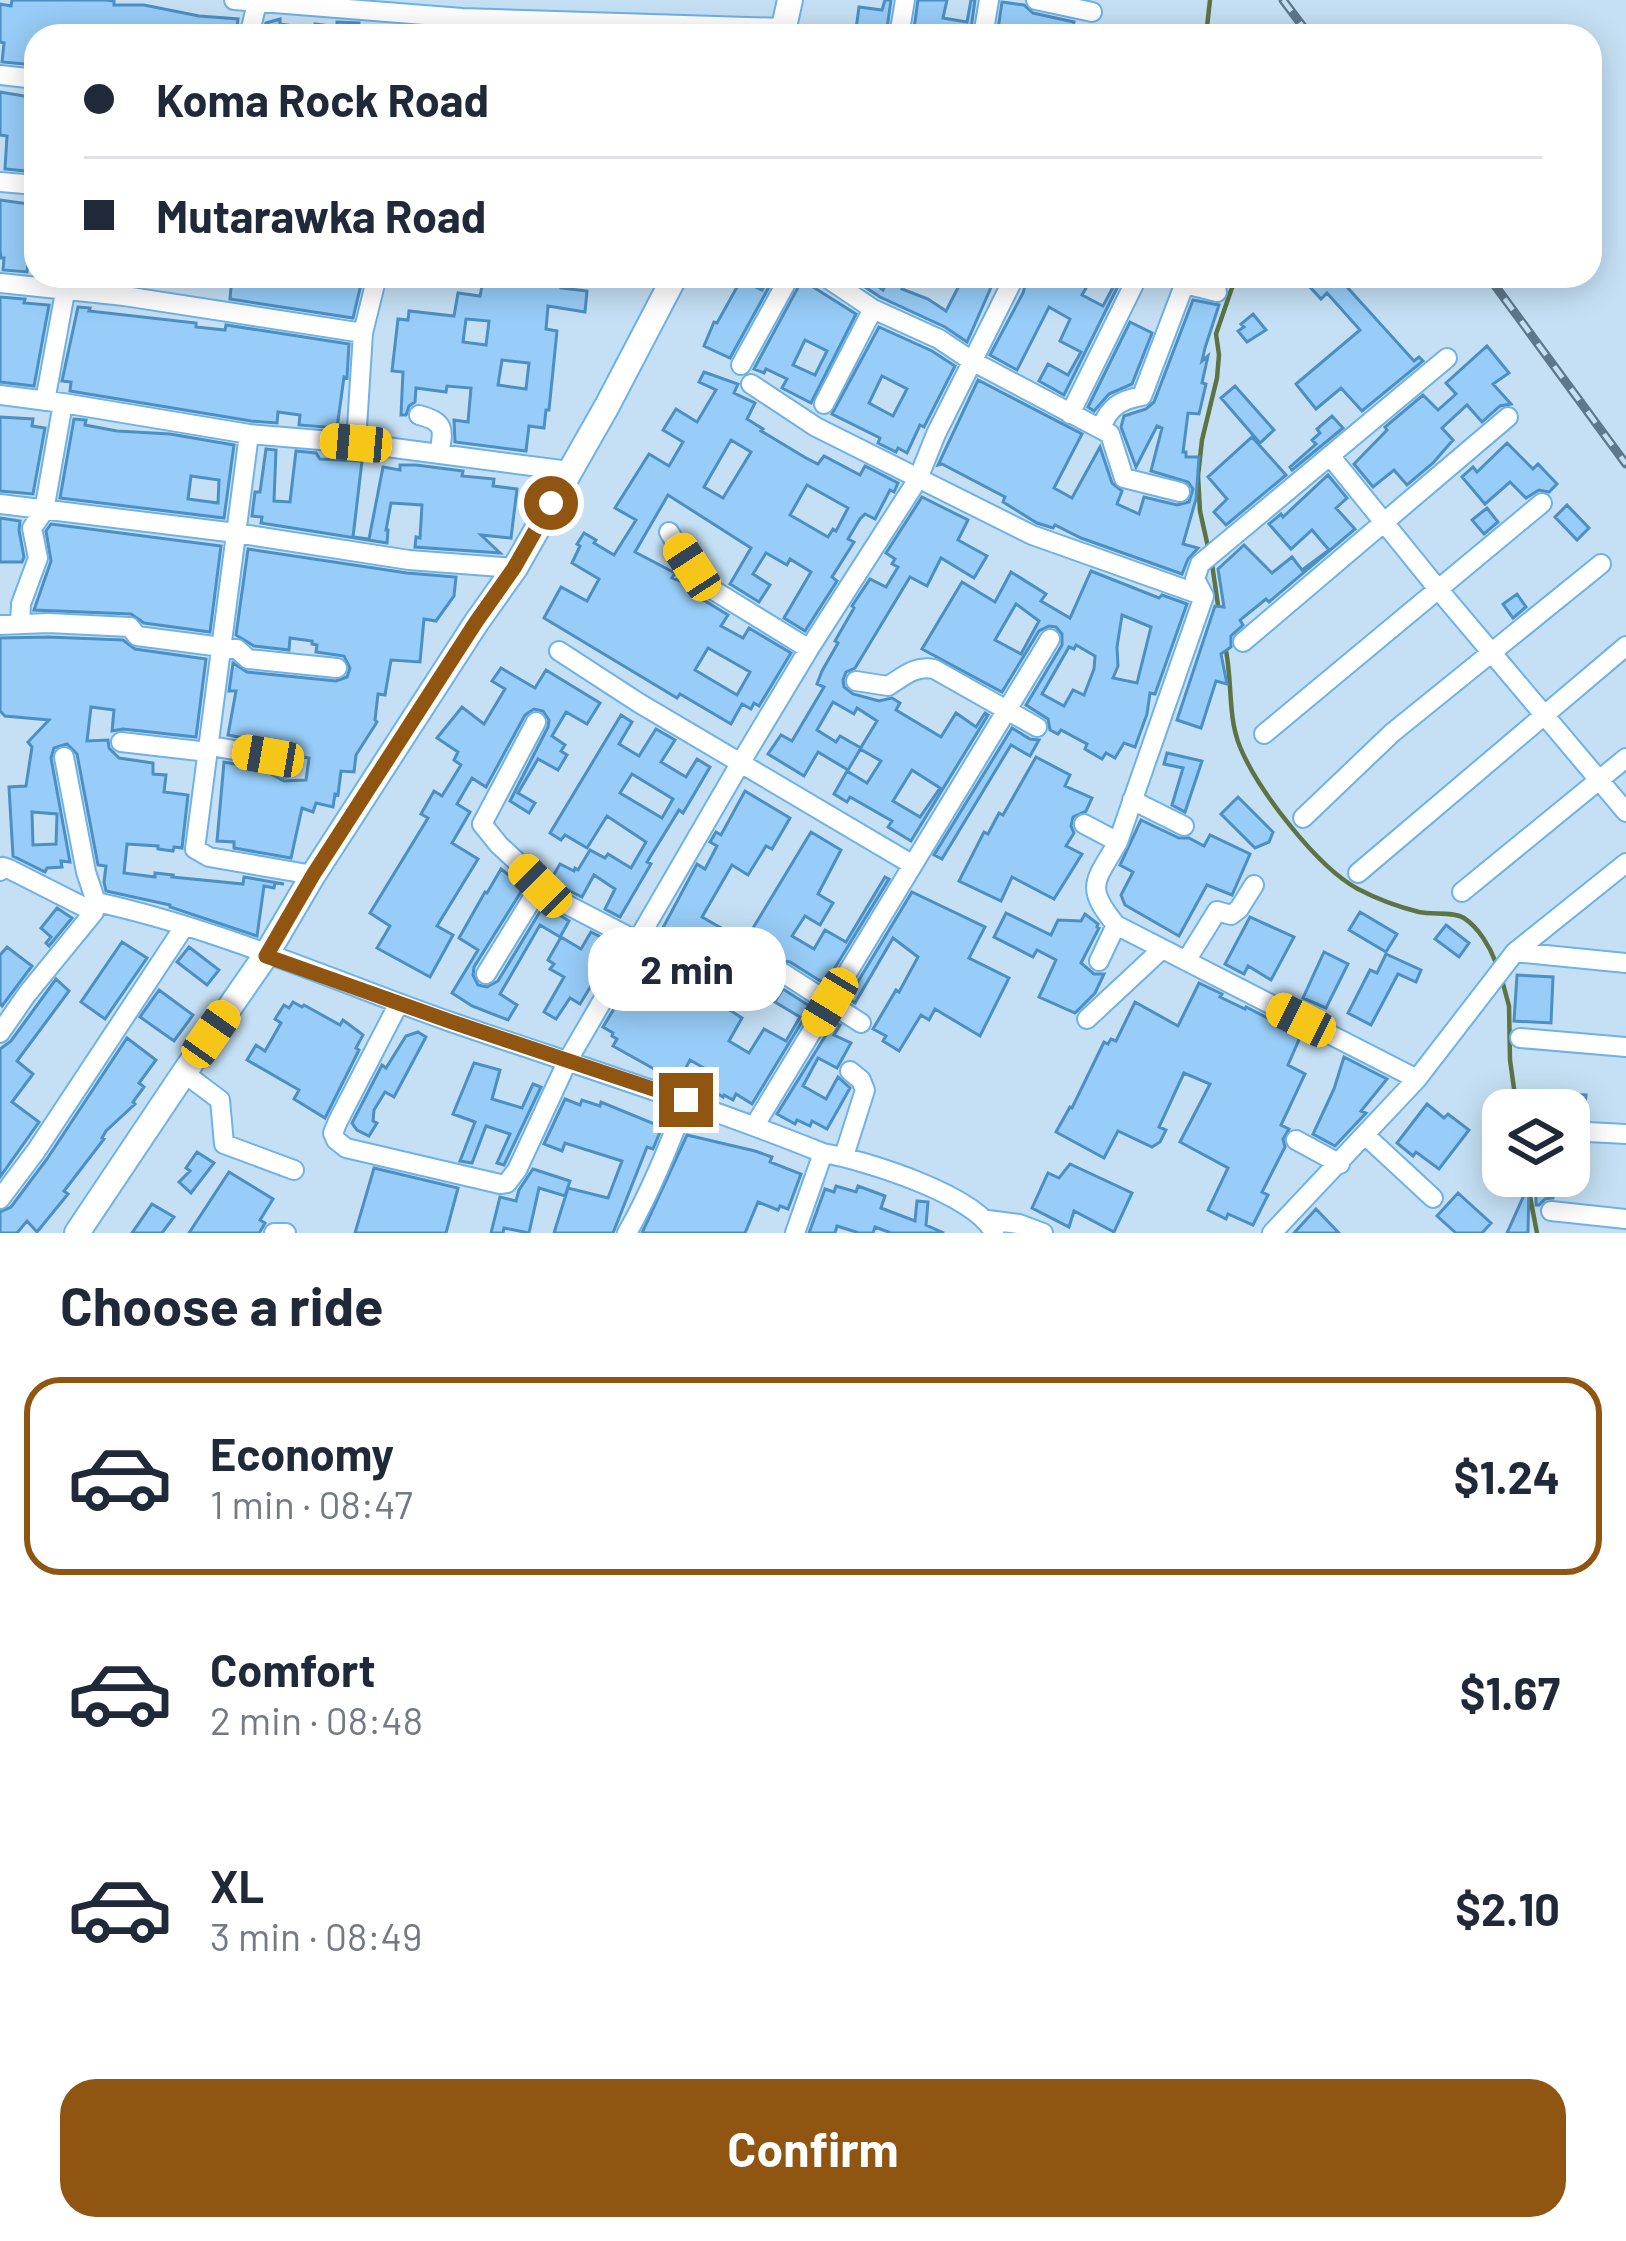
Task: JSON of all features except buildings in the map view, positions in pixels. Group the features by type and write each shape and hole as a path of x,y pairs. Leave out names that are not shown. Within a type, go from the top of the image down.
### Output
{"main road":[{"path":"77,1233 266,956 313,875 514,568 668,288"}],"street":[{"path":"234,0 411,7 454,24"},
{"path":"1036,0 1093,6"},
{"path":"252,24 257,3"},
{"path":"10,625 38,558 32,528 44,511 66,288"},
{"path":"89,288 363,333"},
{"path":"356,443 363,333 374,288"},
{"path":"741,365 783,288"},
{"path":"842,288 1110,434 1124,478 1180,491"},
{"path":"399,1003 333,1133 336,1140 346,1148 507,1183 568,1060 741,762 918,479 1009,288"},
{"path":"1070,414 1132,288"},
{"path":"1101,428 1117,404 1142,396 1183,288"},
{"path":"1201,288 1217,292"},
{"path":"824,404 873,309"},
{"path":"1417,1079 1116,925 1095,892 1096,881 1118,842 1204,596 1196,579 1207,559 1447,358"},
{"path":"751,384 817,427 1032,535 1204,596"},
{"path":"0,395 249,434 569,471"},
{"path":"418,415 435,419 441,426 439,454"},
{"path":"1244,642 1508,417"},
{"path":"249,434 195,842 198,853 313,875"},
{"path":"1331,457 1626,812"},
{"path":"1264,734 1542,503"},
{"path":"0,504 409,560 514,568"},
{"path":"669,532 710,588 809,650"},
{"path":"1303,818 1392,733 1601,564"},
{"path":"10,625 48,622 130,627 137,636 237,650 248,659 337,668"},
{"path":"755,1126 1050,639"},
{"path":"1358,873 1626,646"},
{"path":"559,651 913,865"},
{"path":"856,681 888,686 917,669 934,669 1037,728"},
{"path":"536,722 482,824 540,886 698,981 783,973 861,1022"},
{"path":"121,742 268,756 284,768"},
{"path":"64,757 95,907"},
{"path":"1462,892 1626,758"},
{"path":"1132,800 1184,826"},
{"path":"1084,824 1118,842"},
{"path":"1272,1233 1417,1079 1515,952 1626,863"},
{"path":"1,868 95,907 184,927 686,1100 823,1153 906,1178 968,1205 991,1227 1019,1224 1043,1233"},
{"path":"1186,961 1217,910 1231,915 1240,909 1254,885"},
{"path":"486,974 540,886"},
{"path":"0,1033 95,907"},
{"path":"1099,961 1116,925"},
{"path":"0,1199 184,927"},
{"path":"1087,1019 1161,950"},
{"path":"1515,952 1626,963"},
{"path":"1520,1038 1626,1047"},
{"path":"844,1156 866,1090 850,1071"},
{"path":"184,1072 220,1100 224,1144 294,1169"},
{"path":"635,1231 686,1100"},
{"path":"1590,1132 1626,1134"},
{"path":"1365,1135 1433,1198"},
{"path":"1296,1141 1340,1164"},
{"path":"795,1233 823,1153"},
{"path":"1551,1211 1626,1219"},
{"path":"274,1233 286,1233"}],"waterway":[{"path":"1207,24 1210,0"},
{"path":"1208,547 1198,476 1217,378 1216,334 1232,288"},
{"path":"1212,564 1219,612"},
{"path":"1225,646 1240,747 1290,826 1325,864 1358,889 1411,910 1464,918 1483,938 1496,963"},
{"path":"1502,980 1509,1006 1514,1089"},
{"path":"1530,1197 1537,1233"}],"railway":[{"path":"1283,0 1301,24"},
{"path":"1497,288 1626,464"}],"route":[{"path":"551,503 266,956 686,1100"}]}
